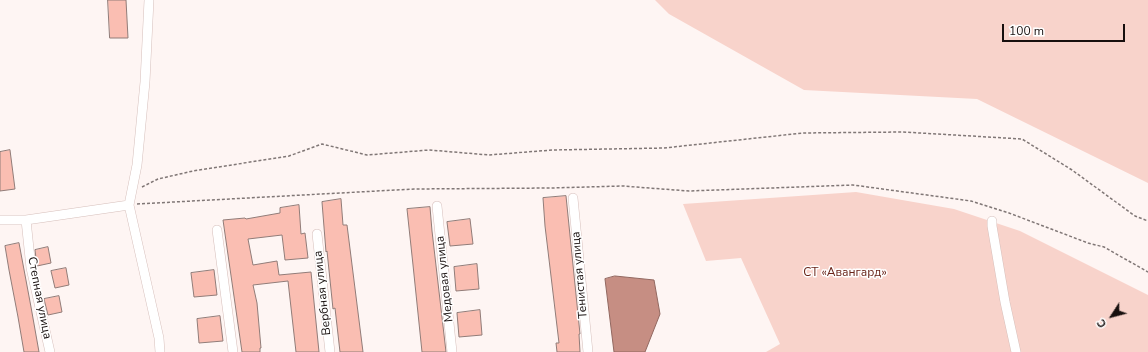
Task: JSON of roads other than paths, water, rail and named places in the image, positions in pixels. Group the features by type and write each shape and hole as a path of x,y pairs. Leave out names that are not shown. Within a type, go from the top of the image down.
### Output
{"street":[{"path":"149,0 145,82 137,165 129,205 159,338 160,352"},
{"name":"Тенистая улица","path":"573,198 588,352"},
{"path":"0,220 26,220 129,205"},
{"name":"Медовая улица","path":"437,206 452,352"},
{"name":"Степная улица","path":"26,220 31,268 50,352"},
{"path":"992,221 1005,302 1016,352"},
{"path":"217,230 233,352"},
{"name":"Вербная улица","path":"317,234 330,352"}],"park label":[{"name":"СТ «Авангард»","path":"845,273"}]}
